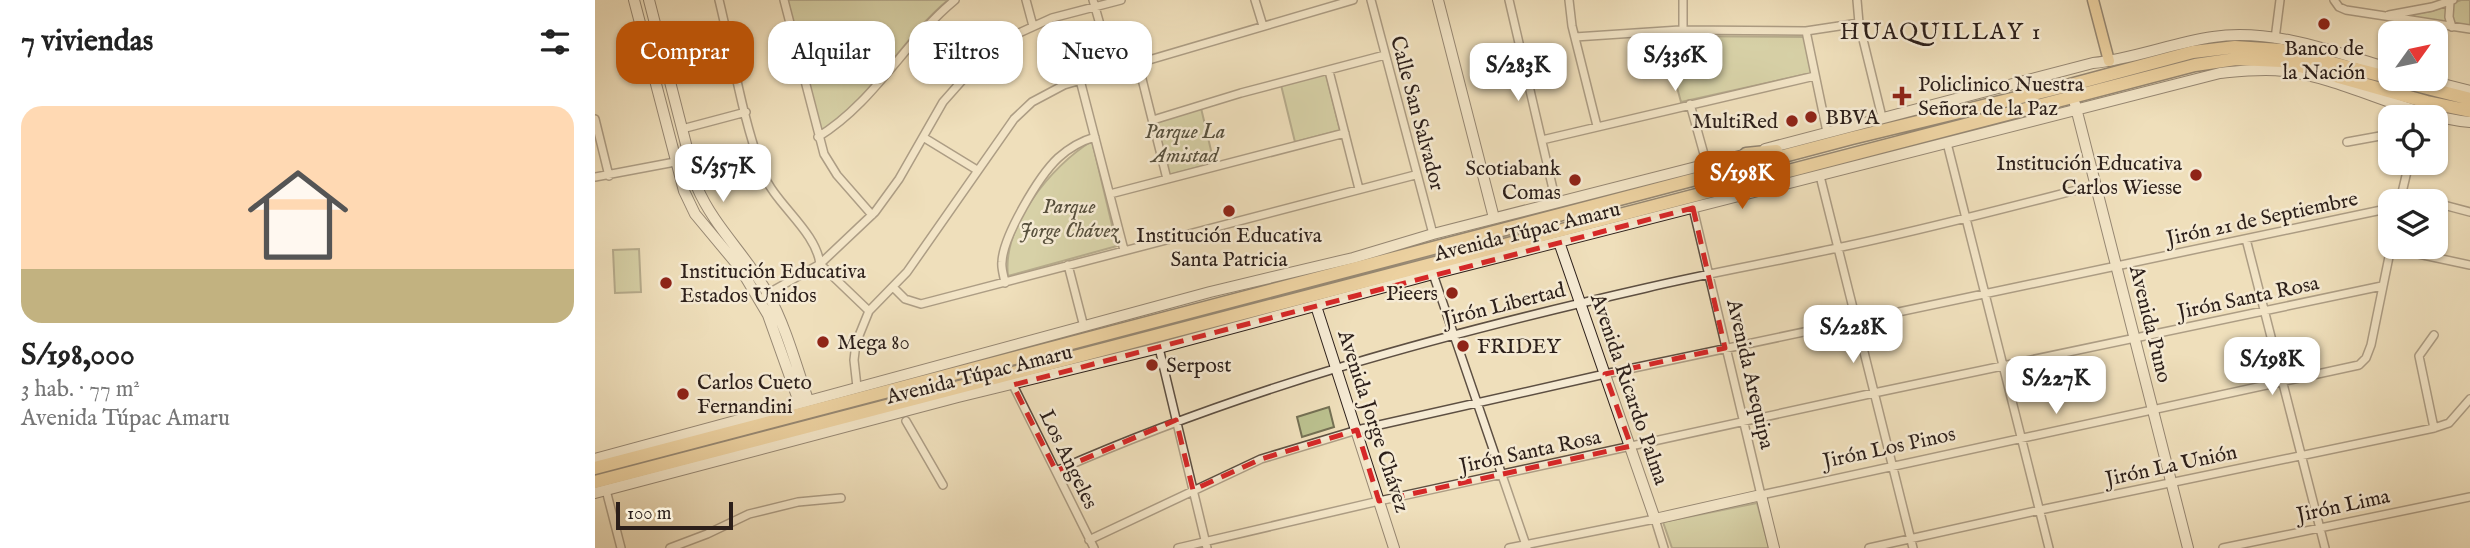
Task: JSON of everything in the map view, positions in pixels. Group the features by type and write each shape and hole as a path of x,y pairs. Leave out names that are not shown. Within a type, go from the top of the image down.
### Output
{"highway":[{"name":"Avenida Túpac Amaru","path":"595,468 1851,138 2073,97 2193,52 2235,47 2281,50 2378,76"},
{"name":"Avenida Túpac Amaru","path":"599,488 2195,65 2260,59 2306,67 2427,102 2470,111"},
{"name":"Avenida Túpac Amaru","path":"2438,91 2470,99"},
{"path":"1746,154 1843,136 1851,138"}],"main road":[{"path":"633,0 684,191 695,214 763,296"},
{"path":"649,0 702,200 763,296 768,315 804,401"},
{"path":"1438,0 1494,218"},
{"path":"2093,0 2109,61"},
{"name":"Avenida Túpac Amaru","path":"595,459 1210,292 1353,258 1433,234 2149,49 2236,35 2275,39 2378,66"},
{"name":"Avenida Túpac Amaru","path":"599,488 1159,348 1433,274 1947,143 2073,97 2220,73 2272,70 2306,75 2392,105"},
{"path":"2448,85 2470,91"},
{"name":"Avenida Puno","path":"2073,97 2188,548"},
{"name":"Avenida Túpac Amaru","path":"2448,119 2470,122"},
{"name":"Avenida Ricardo Palma","path":"1559,242 1655,519"},
{"name":"Avenida Jorge Chávez","path":"1317,306 1394,548"},
{"name":"Jirón Los Pinos","path":"1655,519 1761,495"},
{"name":"Avenida Arequipa","path":"1761,495 1774,548"}],"street":[{"path":"719,0 746,112 768,184 819,254 820,264 869,311"},
{"path":"783,0 824,154 837,175 872,215"},
{"path":"818,137 858,108 916,37 955,0"},
{"path":"1026,0 1033,26"},
{"path":"763,296 820,264 872,215 899,179 943,102 982,58 1002,43 1052,18 1094,3 1121,0"},
{"path":"1255,0 1263,26"},
{"path":"1152,59 1353,0"},
{"name":"Calle San Salvador","path":"1371,0 1415,175 1433,234"},
{"path":"1509,0 1556,202"},
{"path":"1569,0 1575,37 1597,126"},
{"path":"1683,0 1683,30"},
{"path":"1857,0 1859,23 1882,117"},
{"path":"2275,39 2280,0"},
{"path":"2334,0 2339,7 2346,10 2470,29"},
{"path":"2382,16 2451,1 2449,17 2452,27"},
{"path":"1094,3 1099,21"},
{"path":"1575,37 1683,30 1806,31 1859,23"},
{"path":"1806,31 1827,132"},
{"path":"1153,120 1241,93 1385,55"},
{"path":"1329,71 1359,189"},
{"path":"1542,140 1815,76"},
{"path":"857,387 855,352 862,325 869,311 924,249 1014,119 1032,102 1067,84"},
{"path":"1081,84 1124,250"},
{"path":"1144,84 1167,179"},
{"path":"1690,104 1707,165"},
{"path":"682,129 746,112"},
{"path":"595,119 609,176"},
{"path":"1110,194 1345,133"},
{"path":"2347,142 2378,136"},
{"path":"923,137 977,170"},
{"path":"1005,283 1001,263 1005,246 1012,227 1032,193 1056,159 1083,141 1095,137"},
{"path":"1947,143 2049,548"},
{"path":"595,177 675,162"},
{"path":"893,287 905,299 921,304 1415,175"},
{"path":"1820,176 1913,548"},
{"name":"Jirón Libertad","path":"1056,471 1176,420 1269,387 1453,334 1708,274 1838,248 2096,185"},
{"path":"2448,206 2470,212"},
{"name":"Avenida Arequipa","path":"1693,208 1761,495"},
{"name":"Jirón 21 de Septiembre","path":"1089,540 1261,459 1357,430 1725,348 2378,211"},
{"path":"2246,239 2325,548"},
{"path":"2382,286 2388,259"},
{"path":"2443,259 2470,265"},
{"path":"1068,265 1084,327"},
{"path":"1433,274 1527,546"},
{"name":"Jirón Santa Rosa","path":"1178,548 1207,545 1379,501 1874,393 2004,368 2382,286"},
{"name":"Jirón Los Pinos","path":"1761,495 2359,365 2366,358 2371,345 2382,286"},
{"path":"2434,335 2419,356 2434,428"},
{"path":"1159,348 1207,545"},
{"name":"Los Angeles","path":"1013,385 1094,548"},
{"name":"Jirón La Unión","path":"1869,548 2434,428 2449,423 2470,399"},
{"path":"906,421 943,485"},
{"path":"599,488 621,548"},
{"name":"Jirón Lima","path":"2223,548 2470,497"},
{"path":"670,548 749,514 798,502 841,498"},
{"name":"Jirón Los Pinos","path":"1510,548 1655,519"},
{"name":"Avenida Ricardo Palma","path":"1655,519 1664,548"}],"highlighted area":[{"path":"1693,208 1725,348 1605,374 1631,446 1379,501 1357,430 1261,459 1193,490 1176,420 1056,471 1013,385"}],"green space":[{"path":"787,0 948,0 926,21 909,21 909,40 895,57 895,21 792,21"},
{"path":"2461,0 2470,0 2470,26 2402,16 2432,11"},
{"path":"1663,36 1805,37 1811,73 1681,102"},
{"path":"1326,74 1340,130 1295,142 1281,85"},
{"path":"809,84 873,84 856,102 821,131"},
{"name":"Parque La Amistad","path":"1201,108 1214,163 1169,175 1156,122"},
{"name":"Parque Jorge Chávez","path":"1092,141 1117,246 1008,276 1008,257 1013,237 1032,199 1061,166"},
{"path":"639,249 641,292 615,293 613,250"},
{"path":"1329,407 1334,427 1302,437 1297,417"},
{"path":"1757,503 1769,548 1672,548 1663,522"}],"place":[{"name":"Banco de la Nación","path":"2324,24"},
{"name":"Policlinico Nuestra Señora de la Paz","path":"1902,96"},
{"name":"BBVA","path":"1811,117"},
{"name":"MultiRed","path":"1792,121"},
{"name":"Institución Educativa Carlos Wiesse","path":"2196,175"},
{"name":"Scotiabank Comas","path":"1575,180"},
{"name":"Institución Educativa Santa Patricia","path":"1229,211"},
{"name":"Institución Educativa Estados Unidos","path":"666,283"},
{"name":"Pieers","path":"1452,293"},
{"name":"Mega 80","path":"823,342"},
{"name":"FRIDEY","path":"1463,346"},
{"name":"Serpost","path":"1152,365"},
{"name":"Carlos Cueto Fernandini","path":"683,394"}],"district":[{"name":"HUAQUILLAY 1","path":"1941,31"}]}
